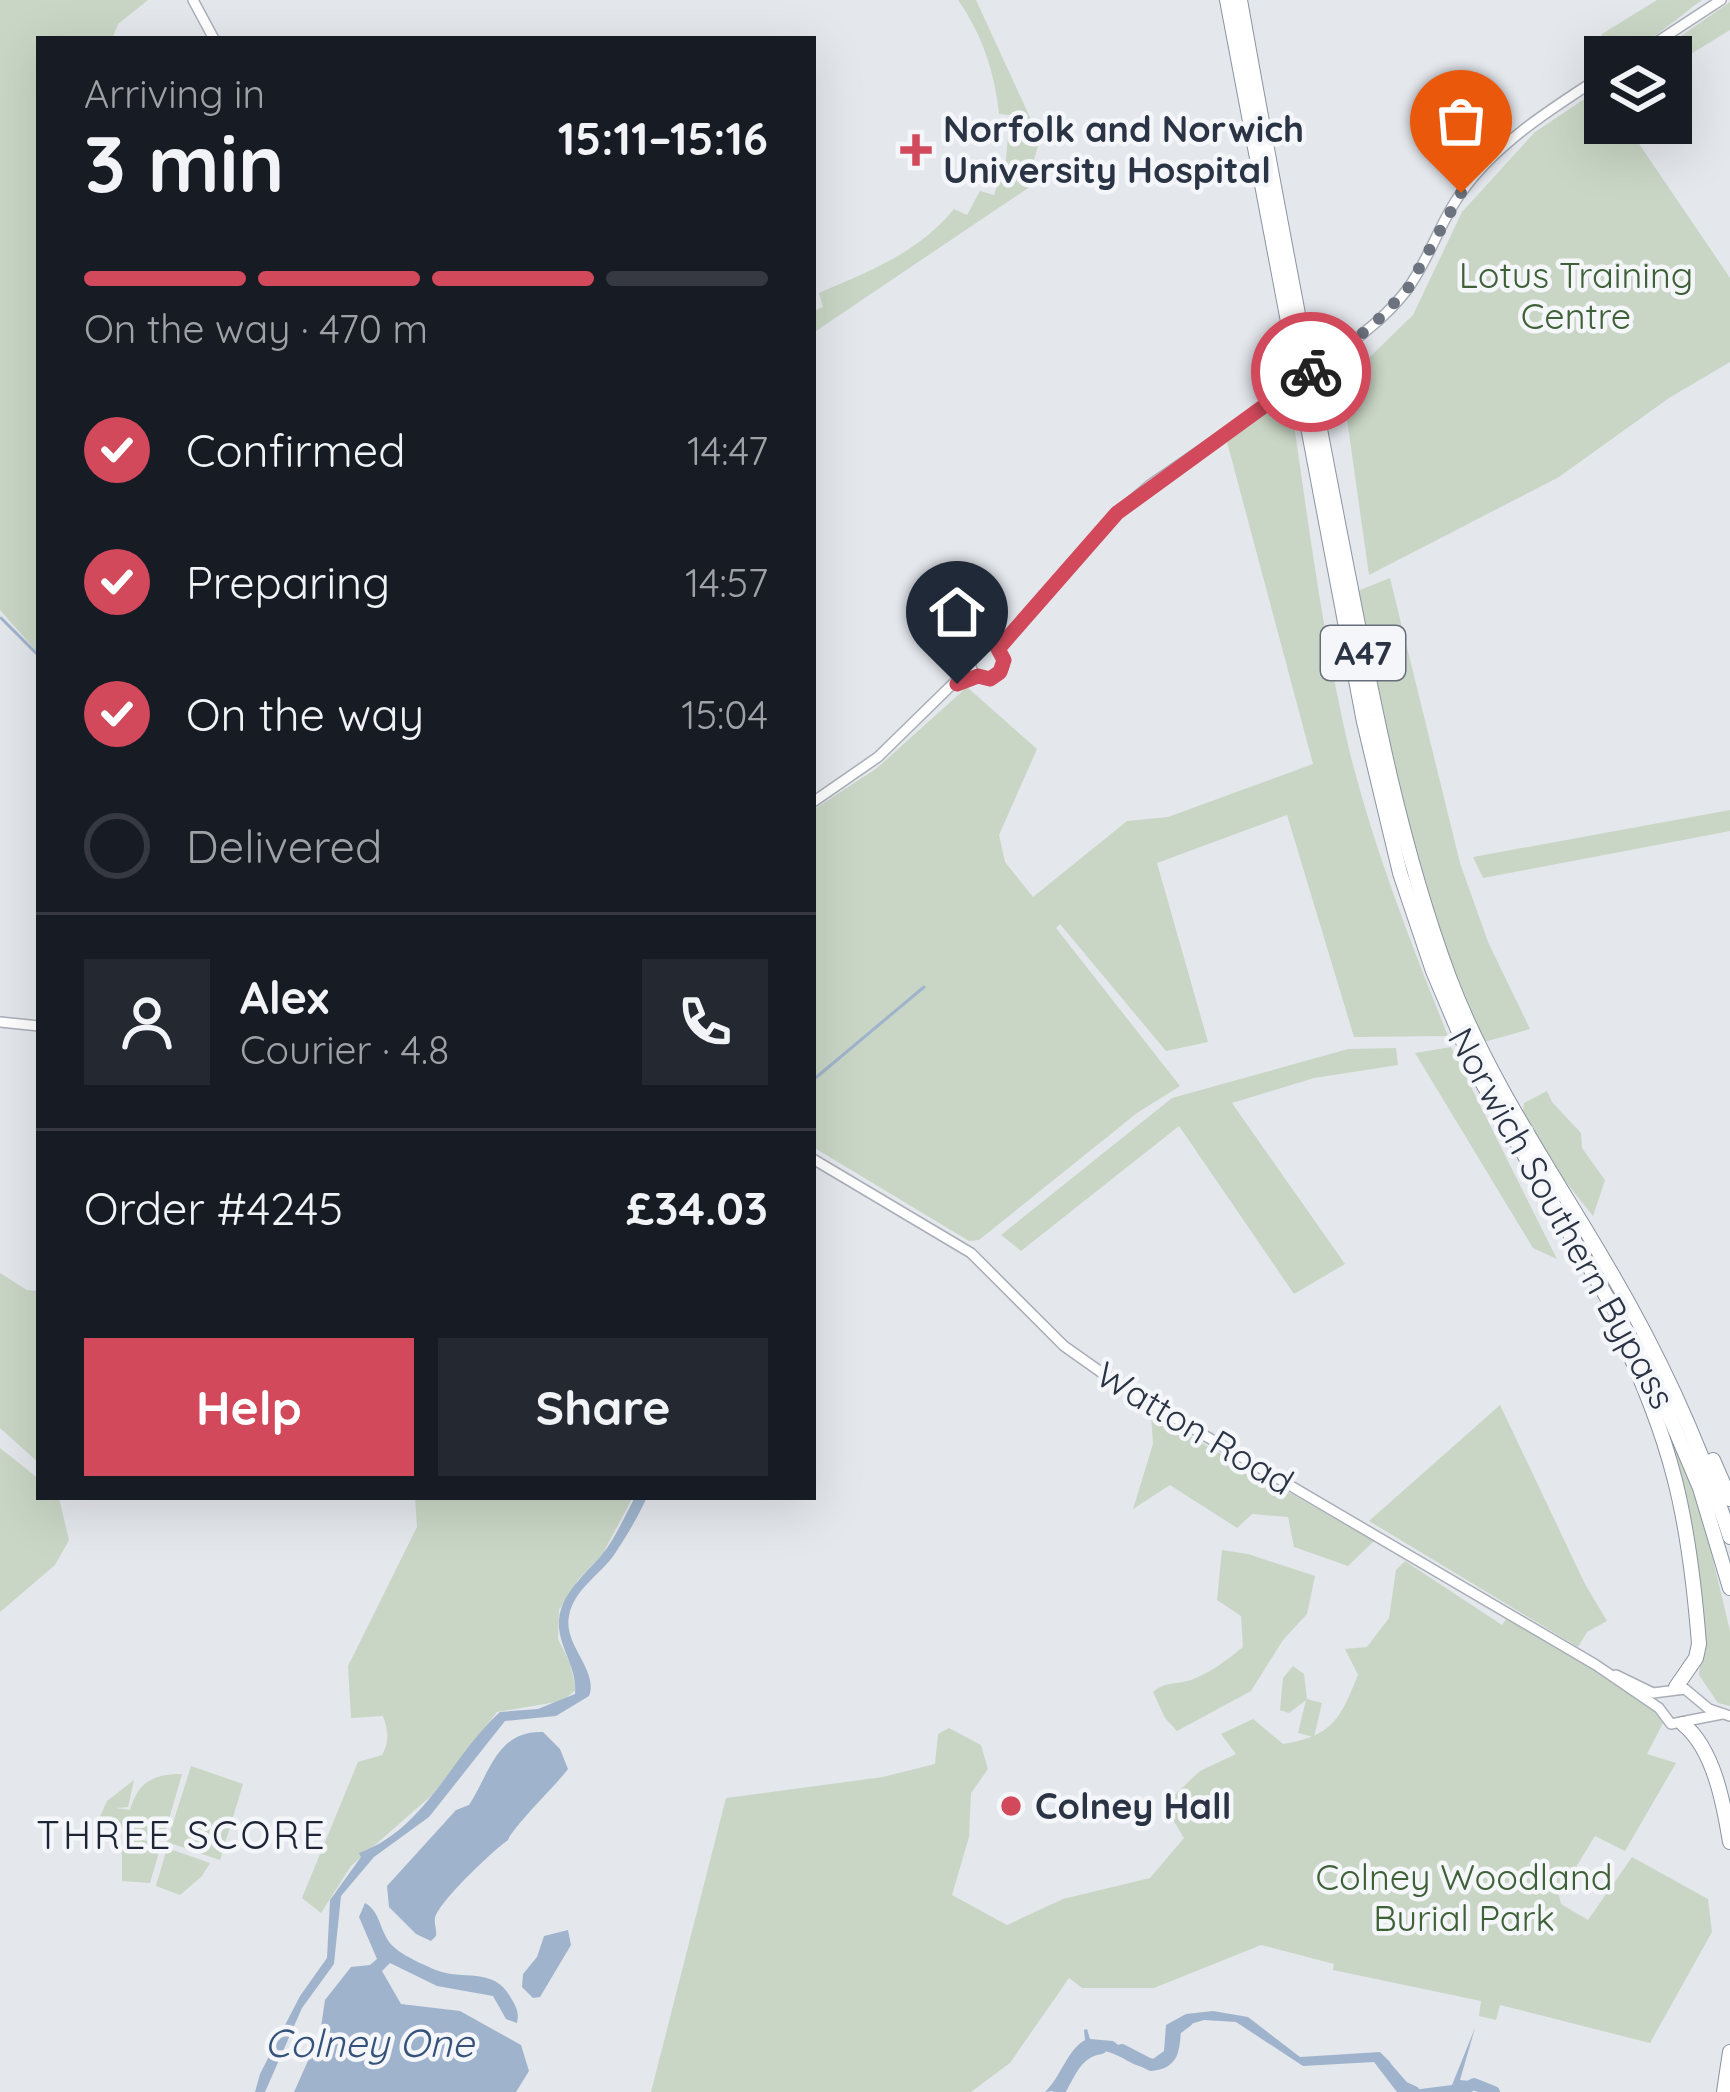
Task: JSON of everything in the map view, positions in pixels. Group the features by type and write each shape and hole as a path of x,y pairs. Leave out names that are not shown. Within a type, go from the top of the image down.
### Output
{"highway":[{"name":"Norwich Southern Bypass","path":"1227,0 1382,804 1432,971 1475,1070 1652,1375 1700,1488 1730,1588"},
{"name":"Norwich Southern Bypass","path":"1240,0 1396,808 1450,980 1517,1118 1607,1265 1703,1456 1730,1537"},
{"name":"A47","path":"1500,1115 1606,1303 1665,1437 1692,1553 1699,1644 1696,1658 1669,1691"},
{"name":"A47","path":"1607,1265 1660,1354 1730,1499"},
{"path":"1689,1724 1724,1805 1730,1842"},
{"path":"1724,2092 1730,2052"}],"street":[{"path":"194,0 212,36"},
{"path":"1666,36 1721,0"},
{"path":"998,649 1117,513 1371,327 1407,290 1461,193 1483,166 1584,89"},
{"path":"974,671 972,655 980,647 998,649"},
{"path":"974,671 990,679 1000,672 1004,660 998,649"},
{"path":"816,800 878,757 974,671"},
{"path":"0,1022 36,1026"},
{"name":"Watton Road","path":"816,1161 971,1253 1052,1335 1122,1387 1600,1667 1658,1708 1671,1724 1726,1715"},
{"name":"Watton Road","path":"1600,1667 1692,1694 1726,1715"},
{"path":"1658,1708 1669,1691"},
{"path":"1689,1724 1696,1709 1692,1694"}],"green space":[{"path":"0,0 148,0 118,24 113,36 36,36 36,651 0,610"},
{"path":"958,0 976,0 1040,139 1033,163 1034,184 816,331 816,310 823,307 819,293 909,249 954,209 967,215 980,191 994,195 1006,159 1010,115 999,114 986,54"},
{"path":"1657,0 1702,0 1653,36 1602,34"},
{"path":"1730,2 1730,30 1692,53 1692,36 1681,36"},
{"name":"Lotus Training Centre","path":"1584,99 1584,144 1639,144 1730,278 1730,362 1669,398 1559,477 1369,575 1342,384 1413,315 1462,212 1535,132"},
{"path":"1290,396 1323,617 1349,749 1381,858 1448,1036 1354,1037 1287,815 1157,863 1208,1042 1166,1051 1060,924 1056,928 1180,1086 1137,1113 979,1240 969,1241 816,1149 816,808 877,768 967,687 1037,749 999,835 1005,862 1033,897 1127,821 1168,817 1313,764 1227,442"},
{"path":"1390,578 1460,863 1488,942 1530,1029 1484,1042 1448,955 1408,836 1355,592"},
{"path":"1730,810 1730,831 1483,878 1473,857"},
{"path":"1451,1047 1557,1259 1533,1248 1415,1053"},
{"path":"1396,1048 1398,1065 1314,1078 1232,1103 1345,1264 1294,1294 1179,1126 1021,1251 1001,1235 1172,1098 1348,1049"},
{"path":"1547,1091 1581,1133 1582,1148 1605,1180 1593,1216 1565,1181 1523,1112 1524,1103"},
{"path":"0,1273 36,1291 36,1460 0,1428"},
{"path":"1649,1384 1687,1470 1709,1543 1730,1631 1730,1706 1718,1703 1699,1675 1704,1622 1695,1548 1678,1469"},
{"path":"1500,1405 1607,1621 1587,1632 1578,1647 1369,1521"},
{"path":"1151,1414 1374,1541 1348,1566 1294,1547 1288,1517 1252,1514 1237,1528 1170,1485 1133,1509 1153,1444"},
{"path":"0,1448 36,1477 36,1500 59,1500 69,1540 55,1565 0,1612"},
{"path":"415,1500 631,1500 603,1553 559,1610 558,1639 576,1690 562,1701 497,1712 432,1795 351,1866 321,1913 302,1898 358,1762 382,1755 387,1740 383,1716 351,1718 348,1666 417,1527"},
{"path":"1222,1550 1315,1576 1307,1614 1283,1640 1251,1691 1177,1731 1153,1692 1205,1674 1243,1647 1241,1616 1217,1600"},
{"name":"Colney Woodland Burial Park","path":"1405,1561 1502,1625 1506,1619 1595,1668 1663,1723 1647,1754 1676,1763 1625,1851 1595,1836 1559,1895 1561,1904 1588,1920 1632,1857 1708,1899 1712,1932 1650,2043 1500,2005 1496,2020 1479,2016 1481,2001 1333,1970 1334,1964 1261,1945 1154,1988 1082,1988 1069,1978 1010,2063 971,2092 651,2092 726,1798 883,1777 935,1764 938,1734 949,1728 981,1745 988,1769 971,1793 969,1837 952,1895 1007,1925 1063,1899 1150,1878 1184,1838 1164,1805 1200,1771 1236,1754 1221,1734 1253,1719 1283,1744 1313,1736 1332,1723 1358,1675 1345,1649 1367,1647 1389,1618 1396,1570"},
{"path":"1293,1666 1304,1674 1307,1699 1322,1703 1314,1737 1298,1733 1306,1700 1289,1713 1280,1710 1283,1678"},
{"path":"191,1766 243,1784 220,1860 167,1842"},
{"path":"182,1774 163,1840 98,1821 107,1801 134,1780 128,1807 116,1808 130,1810 148,1782"},
{"path":"122,1834 161,1845 150,1883 122,1881"},
{"path":"167,1848 210,1863 180,1895 156,1886"}],"water":[{"path":"633,1500 646,1500 569,1616 571,1637 589,1677 589,1696 556,1716 505,1721 429,1817 374,1857 341,1896 334,1964 302,2008 265,2092 255,2092 300,1996 327,1958 330,1900 361,1857 359,1853 382,1842 420,1809 500,1712 538,1709 575,1694 559,1630 561,1609"},
{"path":"543,1732 560,1749 568,1769 508,1840 446,1900 435,1918 436,1936 431,1941 416,1934 389,1907 387,1886 456,1810 469,1805 505,1746 527,1733"},
{"name":"Colney One","path":"365,1903 375,1912 390,1943 403,1954 436,1970 487,1978 504,1988 516,2008 517,2023 506,2019 493,1996 437,1986 390,1963 382,1971 401,2004 460,2011 521,2045 529,2071 516,2092 294,2092 320,2034 325,2000 351,1967 370,1965 377,1959 359,1917"},
{"path":"568,1930 571,1945 540,1997 533,1998 522,1987 523,1974 537,1957 544,1936"},
{"path":"1213,2011 1248,2017 1300,2057 1380,2052 1390,2062 1394,2077 1413,2090 1452,2085 1475,2028 1460,2080 1479,2082 1498,2092 1470,2087 1455,2092 1397,2092 1374,2062 1303,2066 1236,2022 1204,2020 1177,2028 1170,2058 1157,2065 1138,2066 1110,2053 1083,2051 1061,2090 1045,2092 1085,2040 1084,2030 1090,2039 1113,2041 1136,2058 1153,2059 1164,2051 1166,2025 1186,2014"}],"waterway":[{"path":"1,618 36,653"},
{"path":"816,1077 924,987"},
{"path":"1122,2050 1151,2065 1164,2062 1173,2049 1175,2030 1187,2021"},
{"path":"1059,2092 1080,2058 1101,2048"},
{"path":"1384,2065 1403,2087 1414,2092"},
{"path":"1458,2092 1474,2084 1494,2092"}],"way so far":[{"path":"1311,372 1371,327 1407,290 1461,193"}],"place":[{"name":"Norfolk and Norwich University Hospital","path":"916,150"},
{"name":"Colney Hall","path":"1011,1806"}],"district":[{"name":"THREE SCORE","path":"182,1835"}],"route":[{"path":"957,684 978,676 990,679 1000,672 1004,660 998,649 1117,513 1311,372"}]}
